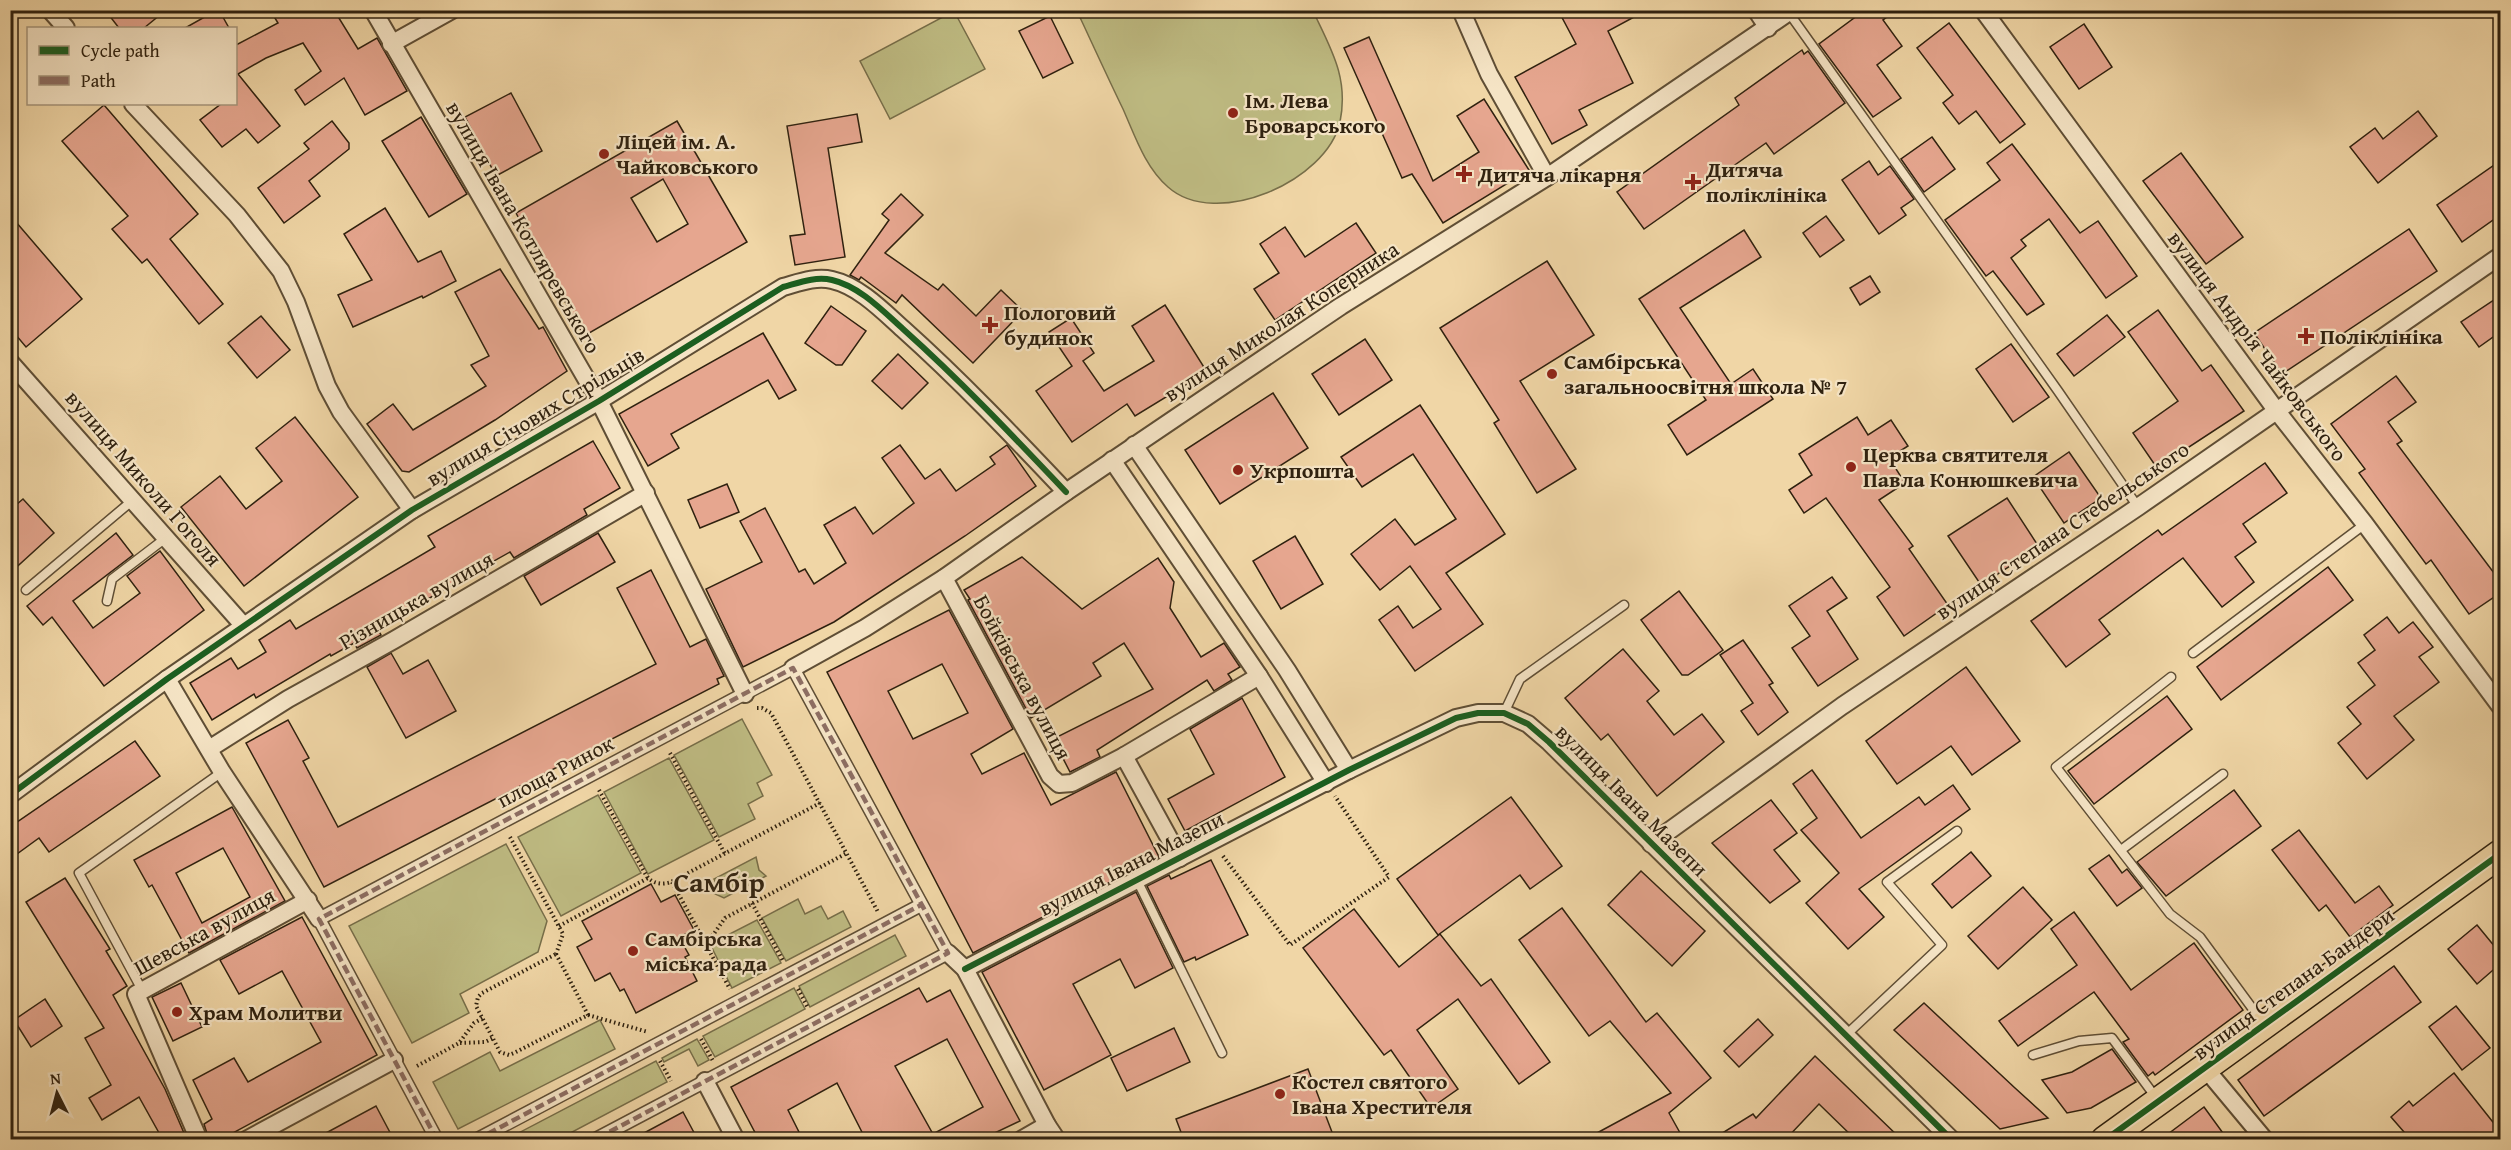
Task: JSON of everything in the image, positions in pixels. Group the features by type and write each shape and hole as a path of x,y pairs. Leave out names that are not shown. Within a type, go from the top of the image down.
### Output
{"main road":[{"name":"вулиця Степана Бандери","path":"2105,1140 2500,854"}],"street":[{"path":"50,10 65,27"},
{"name":"вулиця Івана Котляревського","path":"372,10 599,401 745,694"},
{"path":"392,44 452,10"},
{"path":"1461,10 1489,74 1547,177"},
{"path":"1756,10 1768,28"},
{"name":"вулиця Андрія Чайковського","path":"1983,10 2276,410 2365,524 2500,706"},
{"name":"вулиця Миколая Коперника","path":"793,668 865,628 944,578 1112,460 1341,306 1547,177 1791,12"},
{"path":"134,105 237,215 281,271 296,302 327,386 341,412 412,510"},
{"name":"вулиця Степана Стебельського","path":"1651,844 1842,706 2138,507 2500,256"},
{"name":"вулиця Січових Стрільців","path":"10,795 243,625 412,510 599,401 783,288 806,280 832,280 856,290 929,352 1066,492"},
{"name":"вулиця Миколи Гоголя","path":"10,362 134,499 243,625"},
{"path":"1134,445 1281,662 1348,771"},
{"path":"1112,460 1259,676 1326,783"},
{"name":"Різницька вулиця","path":"209,749 288,699 646,493"},
{"name":"Бойківська вулиця","path":"944,578 1050,776 1059,784 1072,783 1124,756 1259,676"},
{"path":"793,668 921,905 948,953 965,969 1057,1140"},
{"name":"площа Ринок","path":"319,919 793,668"},
{"path":"167,679 222,772 308,900 437,1140"},
{"name":"вулиця Івана Мазепи","path":"965,969 1348,771 1456,718 1478,713 1504,713 1528,724 1549,742 1952,1140"},
{"path":"1124,756 1180,858"},
{"name":"Шевська вулиця","path":"199,1140 136,994 308,900"},
{"path":"476,1140 921,905"},
{"path":"594,1140 948,953"},
{"path":"246,1140 394,1060"},
{"path":"2205,1068 2265,1140"},
{"path":"712,1077 736,1140"},
{"path":"1021,1140 1047,1125"}],"lane":[{"path":"1791,12 2138,507"},
{"path":"26,590 134,499"},
{"path":"2193,653 2365,524"},
{"path":"107,601 112,579 167,537"},
{"path":"1504,713 1520,679 1624,605"},
{"path":"2171,677 2056,767 2170,914 2200,937 2265,1025"},
{"path":"142,990 79,873 222,772"},
{"path":"2121,850 2223,774"},
{"path":"1846,1035 1942,945 1887,882 1957,831"},
{"path":"1137,880 1222,1053"},
{"path":"2033,1055 2079,1041 2112,1038 2159,1102"}],"path":[{"path":"754,709 762,708 771,713 885,924"},
{"path":"670,753 724,854"},
{"path":"1212,841 1290,945 1389,877 1326,783"},
{"path":"599,790 648,878 659,884 672,882 820,803"},
{"path":"510,837 563,934 556,954 478,997 476,1006 500,1052 508,1055 588,1015 670,1038"},
{"path":"704,941 713,935 725,918 847,853"},
{"path":"559,926 648,878"},
{"path":"672,882 737,1002"},
{"path":"556,954 588,1015"},
{"path":"417,1066 459,1043 474,1023 483,1018"},
{"path":"693,1025 712,1077"},
{"path":"459,1043 485,1042 494,1038"},
{"path":"652,1047 678,1095"}],"shaded area":[{"path":"954,11 985,69 890,119 860,61"},
{"name":"Ім. Лева Броварського","path":"1077,11 1313,11 1337,64 1342,91 1340,122 1331,143 1314,163 1293,180 1267,193 1240,201 1213,203 1189,199 1168,187 1147,161"},
{"path":"742,719 772,775 757,783 763,796 748,804 755,819 719,837 674,755"},
{"path":"669,758 714,840 648,874 604,792"},
{"path":"598,795 641,873 561,916 518,837"},
{"path":"506,844 547,921 538,952 460,994 469,1013 412,1043 349,926"},
{"path":"756,857 759,870 766,876 724,898 713,893 711,888 714,879"},
{"path":"798,899 805,914 821,906 828,919 843,911 851,927 786,961 762,918"},
{"path":"757,920 781,963 732,988 710,944"},
{"path":"895,935 906,956 810,1007 799,986"},
{"path":"794,988 805,1009 715,1057 703,1036"},
{"path":"600,1020 615,1049 458,1129 433,1082 490,1052 500,1071"},
{"path":"697,1039 709,1060 698,1066 689,1049 664,1062 662,1058"},
{"path":"656,1061 667,1082 559,1139 507,1139"}],"building":[{"path":"105,10 166,10 145,27 118,27"},
{"path":"217,10 228,27 187,27"},
{"path":"270,10 334,10 358,49 377,38 407,91 365,115 344,78 305,105 295,90 321,71 303,43 266,58 238,74 280,126 258,143 246,129 222,147 200,120 220,105 237,105 237,44 278,23"},
{"path":"1558,10 1585,10 1588,17 1600,10 1647,10 1608,31 1633,83 1579,110 1587,125 1552,144 1515,77 1576,44"},
{"path":"1865,10 1897,10 1883,20 1902,46 1877,65 1901,98 1873,117 1819,44"},
{"path":"1050,16 1073,63 1043,78 1019,31"},
{"path":"1949,23 2025,124 2000,143 1976,111 1959,124 1943,103 1953,95 1917,48"},
{"path":"2084,24 2112,67 2079,89 2050,47"},
{"path":"1369,37 1433,181 1479,152 1457,116 1484,99 1529,170 1443,223 1412,174 1402,178 1344,48"},
{"path":"1802,50 1804,54 1808,51 1845,103 1774,154 1766,143 1644,229 1617,192 1739,105 1735,98"},
{"path":"511,93 542,151 496,176 465,117"},
{"path":"104,105 198,214 170,239 223,304 199,324 147,259 142,263 112,229 128,216 62,141"},
{"path":"2418,111 2437,136 2378,183 2350,147 2375,128 2383,139"},
{"path":"857,114 862,142 828,148 845,257 795,265 790,236 805,234 787,126"},
{"path":"421,117 467,194 429,217 382,141"},
{"path":"332,121 349,143 349,149 309,181 320,196 284,223 258,188 309,149 304,143"},
{"path":"677,121 747,242 584,336 516,213","holes":["663,179 688,224 657,242 631,198"]},
{"path":"1932,137 1955,169 1924,192 1901,159"},
{"path":"2012,144 2080,233 2098,221 2137,276 2106,298 2049,219 2021,240 2026,246 2011,258 2044,304 2027,315 1993,271 1986,276 1945,220 2000,180 1987,163"},
{"path":"2181,153 2243,237 2206,264 2143,181"},
{"path":"1869,161 1878,175 1890,166 1914,199 1901,208 1906,215 1879,234 1842,180"},
{"path":"2500,161 2500,215 2462,242 2437,205"},
{"path":"901,194 923,215 885,253 938,290 943,284 976,316 1001,290 1023,311 973,363 902,295 896,303 861,277 859,280 850,275 889,220 882,214"},
{"path":"385,208 418,262 441,251 456,281 423,298 422,296 353,327 338,295 372,280 344,234"},
{"path":"10,215 82,299 26,347 10,328"},
{"path":"1826,216 1844,240 1820,257 1803,233"},
{"path":"1356,223 1376,253 1275,320 1254,289 1279,273 1260,244 1285,227 1305,257"},
{"path":"2409,229 2437,271 2282,374 2254,333"},
{"path":"1744,230 1761,257 1680,308 1731,384 1753,369 1773,399 1687,455 1668,425 1706,400 1639,299"},
{"path":"1547,261 1594,335 1520,381 1576,469 1537,493 1494,423 1499,420 1440,328"},
{"path":"500,269 539,329 543,327 567,371 495,420 409,472 402,471 367,424 393,404 413,430 486,386 471,365 489,356 455,292"},
{"path":"1870,276 1880,292 1860,305 1850,288"},
{"path":"2500,296 2500,332 2479,347 2461,322"},
{"path":"1165,305 1207,372 1135,416 1127,404 1072,442 1036,391 1072,366 1049,332 1071,318 1094,353 1083,361 1104,391 1154,361 1132,326"},
{"path":"831,306 866,331 842,365 836,365 805,343"},
{"path":"2158,310 2202,371 2211,365 2244,411 2157,468 2133,433 2178,401 2128,332"},
{"path":"2107,315 2125,337 2074,376 2057,354"},
{"path":"261,316 290,350 257,378 228,343"},
{"path":"763,333 796,390 779,399 768,380 671,434 679,448 648,466 619,414"},
{"path":"1365,339 1392,380 1339,415 1312,374"},
{"path":"2011,344 2049,397 2013,422 1976,369"},
{"path":"898,354 928,383 902,409 872,381"},
{"path":"2396,376 2416,402 2388,422 2402,441 2397,444 2500,581 2500,593 2469,614 2431,560 2426,564 2359,473 2365,469 2331,424"},
{"path":"1273,393 1308,448 1220,504 1185,450"},
{"path":"1420,405 1505,534 1446,573 1483,624 1415,671 1379,620 1398,606 1413,628 1441,609 1410,566 1380,590 1351,554 1395,519 1415,545 1456,519 1413,454 1362,487 1341,457"},
{"path":"295,417 358,497 244,586 181,507 220,476 246,509 282,481 256,448"},
{"path":"1857,417 1868,435 1891,420 1908,446 1889,458 1905,483 1879,500 1913,546 1909,549 1948,605 1904,636 1877,597 1890,587 1826,498 1804,513 1789,490 1812,475 1799,454"},
{"path":"593,441 620,488 584,509 587,515 514,558 510,552 453,584 378,629 381,635 357,648 354,643 331,656 330,654 256,698 254,694 212,720 190,683 231,658 238,669 266,652 259,640 290,620 296,629 435,547 428,536"},
{"path":"900,445 925,479 940,469 956,491 995,464 990,457 1007,445 1036,486 965,536 834,622 743,667 706,589 762,562 740,521 765,508 799,572 805,569 814,584 846,563 824,525 855,507 873,534 914,503 882,458"},
{"path":"2069,452 2101,498 2064,523 2033,477"},
{"path":"2265,463 2287,493 2243,524 2256,542 2235,557 2254,582 2222,607 2183,558 2099,620 2110,634 2066,667 2031,621 2158,530 2162,535"},
{"path":"727,484 739,512 700,528 688,500"},
{"path":"2007,498 2039,547 1981,585 1948,536"},
{"path":"23,499 54,533 10,573 10,510"},
{"path":"116,533 133,555 73,601 93,628 140,593 127,576 160,551 204,610 104,686 52,617 43,625 27,606"},
{"path":"598,533 615,562 541,605 524,576"},
{"path":"1295,536 1323,584 1281,609 1253,561"},
{"path":"1022,557 1082,609 1158,558 1174,582 1170,608 1201,657 1224,643 1240,667 1228,674 1232,680 1214,691 1207,680 1097,750 1100,757 1070,772 1053,739 1153,689 1124,643 1093,663 1101,676 1031,718 964,590"},
{"path":"2328,567 2353,600 2221,700 2197,667"},
{"path":"651,570 690,647 706,639 724,676 717,679 719,684 324,887 246,743 288,720 309,758 303,761 338,827 656,664 617,588"},
{"path":"1832,577 1847,598 1827,611 1858,659 1818,686 1792,648 1810,636 1789,606"},
{"path":"1679,591 1723,650 1688,675 1682,675 1641,620"},
{"path":"949,610 1013,729 971,754 982,774 1024,753 1051,805 1116,772 1159,857 973,953 827,672","holes":["942,664 968,713 913,739 888,691"]},
{"path":"2387,617 2399,633 2413,622 2433,647 2419,657 2439,682 2394,716 2414,740 2367,779 2338,743 2361,724 2347,707 2375,685 2358,663 2375,650 2364,635"},
{"path":"1743,640 1773,683 1769,685 1788,712 1758,735 1741,711 1753,703 1720,655"},
{"path":"1623,649 1659,691 1647,701 1674,735 1702,714 1724,742 1657,796 1608,734 1601,740 1565,698"},
{"path":"391,653 403,674 428,660 456,711 406,738 367,667"},
{"path":"1966,667 2020,741 1972,775 1951,746 1897,784 1866,741"},
{"path":"2167,696 2192,729 2094,804 2068,771"},
{"path":"1242,698 1285,777 1185,831 1168,799 1214,774 1190,729"},
{"path":"135,741 160,776 49,852 39,838 10,859 10,827"},
{"path":"1812,770 1861,838 1919,797 1925,805 1953,785 1970,809 1859,889 1884,917 1848,949 1806,903 1839,873 1801,830 1817,818 1793,784"},
{"path":"2234,790 2261,826 2166,896 2137,862"},
{"path":"1511,797 1562,866 1530,889 1520,875 1438,935 1397,879"},
{"path":"1771,800 1797,833 1774,850 1800,881 1770,903 1712,843"},
{"path":"232,807 285,901 189,953 152,885 149,887 134,860","holes":["223,848 250,897 202,923 176,873"]},
{"path":"2299,830 2355,903 2379,886 2393,905 2350,937 2326,905 2319,911 2272,850"},
{"path":"1971,852 1991,876 1952,908 1932,884"},
{"path":"2109,855 2122,873 2127,869 2142,888 2117,906 2089,869"},
{"path":"1211,860 1248,935 1196,960 1195,957 1184,962 1147,886 1169,875 1171,879"},
{"path":"1641,871 1705,931 1672,966 1608,905"},
{"path":"65,878 110,949 106,951 127,986 113,995 165,1089 187,1140 163,1140 139,1097 102,1120 89,1098 111,1085 85,1038 104,1028 26,902"},
{"name":"Самбірська міська рада","path":"651,884 661,902 675,895 694,930 679,937 689,955 685,957 697,981 636,1013 624,989 620,991 610,973 595,981 577,947 592,939 582,921"},
{"path":"2023,887 2052,920 1998,969 1968,936"},
{"path":"1136,892 1173,968 1135,988 1120,959 1073,984 1111,1055 1044,1090 982,972"},
{"path":"1562,908 1646,1022 1657,1013 1711,1078 1669,1113 1684,1140 1584,1140 1671,1093 1610,1021 1589,1036 1519,940"},
{"path":"1354,909 1399,967 1440,934 1481,986 1491,979 1550,1062 1519,1084 1458,999 1417,1030 1458,1089 1431,1108 1391,1050 1384,1055 1303,948"},
{"path":"2074,912 2131,990 2194,943 2243,1010 2155,1075 2153,1072 2148,1076 2123,1042 2129,1039 2094,992 2018,1046 1999,1021 2077,965 2051,929"},
{"path":"302,917 377,1055 220,1140 209,1140 204,1124 212,1119 193,1080 234,1058 248,1082 321,1042 282,971 239,994 220,960"},
{"path":"2477,925 2500,953 2500,964 2477,984 2448,949"},
{"path":"2394,966 2421,1002 2264,1116 2238,1080"},
{"name":"Храм Молитви","path":"181,983 202,1027 173,1041 152,997"},
{"path":"919,988 927,1002 950,990 1020,1121 980,1140 866,1140 837,1083 788,1110 803,1140 759,1140 731,1087","holes":["947,1039 983,1107 933,1134 895,1066"]},
{"path":"45,999 62,1026 31,1047 14,1020"},
{"path":"1924,1003 2048,1118 2000,1129 1894,1030"},
{"path":"2456,1006 2490,1048 2462,1070 2429,1027"},
{"path":"1758,1019 1773,1035 1739,1067 1724,1051"},
{"path":"1174,1028 1190,1062 1127,1091 1111,1058"},
{"path":"2112,1049 2136,1082 2091,1108 2067,1113 2042,1080 2072,1072"},
{"path":"1815,1056 1902,1140 1856,1140 1819,1104 1785,1140 1711,1140 1753,1114 1756,1118"},
{"name":"Костел святого Івана Хрестителя","path":"1308,1069 1335,1140 1184,1140 1176,1119"},
{"path":"2454,1073 2500,1131 2500,1140 2411,1140 2391,1117 2409,1101 2413,1106"},
{"path":"376,1106 394,1140 313,1140"},
{"path":"2204,1107 2228,1140 2160,1140"},
{"path":"683,1112 698,1140 631,1140"}],"marked path":[{"path":"437,1140 319,919 793,668 948,953 594,1140"},
{"path":"476,1140 921,905"}],"cycle path":[{"path":"10,795 167,679 412,510 599,401 783,287 813,279 826,279 842,283 870,300 966,388 1066,492"},
{"path":"965,969 1349,770 1456,718 1478,713 1504,713 1528,724 1549,742 1952,1140"},
{"path":"2105,1140 2500,854"}],"place":[{"name":"Ім. Лева Броварського","path":"1233,113"},
{"name":"Ліцей ім. А. Чайковського","path":"604,154"},
{"name":"Дитяча лікарня","path":"1464,174"},
{"name":"Дитяча поліклініка","path":"1693,182"},
{"name":"Пологовий будинок","path":"990,325"},
{"name":"Поліклініка","path":"2306,336"},
{"name":"Самбірська загальноосвітня школа № 7","path":"1552,374"},
{"name":"Церква святителя Павла Конюшкевича","path":"1851,467"},
{"name":"Укрпошта","path":"1238,470"},
{"name":"Самбірська міська рада","path":"633,951"},
{"name":"Храм Молитви","path":"177,1012"},
{"name":"Костел святого Івана Хрестителя","path":"1280,1094"}],"district":[{"name":"Самбір","path":"719,882"}]}
